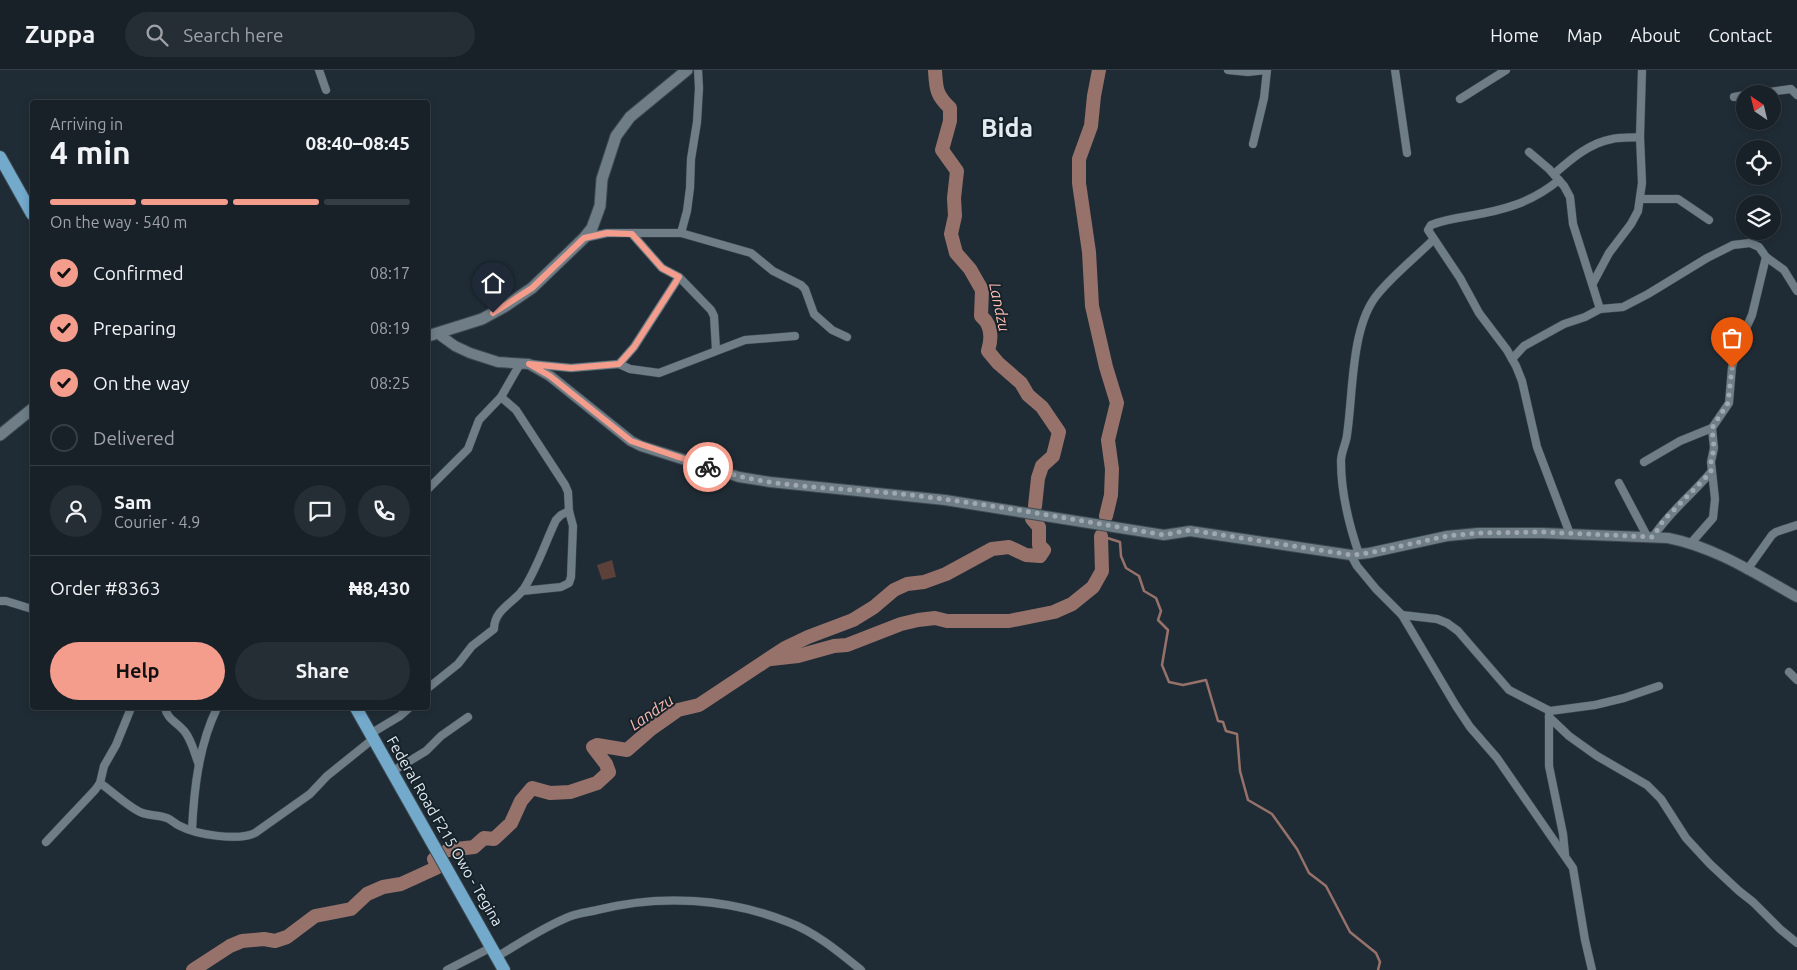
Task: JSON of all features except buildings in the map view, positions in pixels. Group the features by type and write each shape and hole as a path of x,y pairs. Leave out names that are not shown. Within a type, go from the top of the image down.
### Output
{"main road":[{"path":"432,334 482,319 504,307 532,288 584,238 592,228 600,206 602,179 616,136 630,117 687,70"},
{"path":"0,157 30,210"},
{"path":"0,435 30,411"},
{"name":"Federal Road F215 Owo - Tegina","path":"357,710 504,970"}],"street":[{"path":"319,70 326,90"},
{"path":"681,233 687,211 691,159 697,122 698,70"},
{"path":"1228,70 1248,72 1267,70 1264,98 1253,144"},
{"path":"1395,70 1406,153"},
{"path":"1460,99 1506,70"},
{"path":"1593,283 1609,253 1631,224 1638,211 1641,198 1642,70"},
{"path":"1781,90 1791,89 1797,95"},
{"path":"1570,534 1538,447 1522,381 1512,359 1479,313 1460,278 1428,230 1431,225 1448,219 1508,208 1533,198 1574,158 1600,142 1613,138 1640,137"},
{"path":"1529,152 1541,161 1556,177 1570,197 1573,224 1600,309"},
{"path":"1641,198 1678,199 1709,220"},
{"path":"584,238 607,233 681,233 751,254 773,271 806,289 814,314 832,330 847,336"},
{"path":"632,234 662,268 679,277 711,310 714,316 716,350"},
{"path":"1434,240 1382,290 1374,299 1364,318 1357,352 1347,438 1341,460 1357,566 1376,589 1402,615 1470,727 1496,758 1573,868 1592,970"},
{"path":"1512,359 1524,346 1564,324 1586,317 1600,309 1623,307 1707,258 1733,246 1750,244 1760,247 1766,257 1784,270 1797,291"},
{"path":"1644,462 1680,441 1712,428 1728,403 1732,368 1738,346 1752,315 1766,257"},
{"path":"619,364 634,347 679,277"},
{"path":"432,334 470,353 498,362 571,368 619,364 630,369 659,373 745,340 795,336"},
{"path":"525,364 550,376 631,441 739,477 813,487 900,494 945,500 1164,535 1190,530 1355,554 1447,536 1478,533 1542,532 1650,537 1691,543 1726,558 1797,597"},
{"path":"430,487 468,449 479,420 501,397 525,364"},
{"path":"501,397 516,410 554,466 568,492 569,511 573,526 571,577 569,583 562,587 522,591"},
{"path":"1691,543 1713,518 1715,500 1711,472 1714,448 1712,428"},
{"path":"1650,537 1711,472"},
{"path":"1619,483 1650,537"},
{"path":"430,686 458,664 472,646 494,629 496,617 522,591 556,520 569,511"},
{"path":"1747,570 1776,532 1797,525"},
{"path":"0,601 30,608"},
{"path":"1402,615 1437,619 1447,623 1458,631 1509,690 1549,714 1564,732 1590,751 1647,785 1661,799 1686,838 1710,864 1797,943"},
{"path":"1789,672 1797,680"},
{"path":"1549,714 1624,698 1659,686"},
{"path":"46,842 100,783 104,766 116,745 130,710"},
{"path":"166,710 168,716 189,738 199,766"},
{"path":"192,830 194,799 205,735 216,710"},
{"path":"100,783 139,812 149,816 165,818 192,830 237,838 246,837 255,833 310,794 327,776 372,736 407,710"},
{"path":"1549,714 1549,766 1563,834 1565,855"},
{"path":"393,771 426,751 441,736 468,717"},
{"path":"447,970 495,952 573,915 635,903 680,899 744,908 788,922 838,951 861,970"}],"shaded area":[{"path":"612,560 616,577 602,580 597,565"}],"waterway":[{"name":"Landzu","path":"935,70 938,91 950,108 950,121 942,150 957,171 954,198 955,216 951,234 956,253 970,269 982,290 981,316 987,323 990,332 988,351 998,363 1021,383 1028,395 1042,407 1059,432 1053,456 1042,466 1038,478 1035,506"},
{"name":"Landzu","path":"1099,70 1091,126 1079,159 1079,183 1089,252 1092,306 1106,367 1117,403 1108,440 1112,469 1111,495 1106,516"},
{"name":"Landzu","path":"448,850 474,847 484,838 494,839 511,823 521,801 532,788 550,793 570,792 597,783 609,772 606,764 593,747 597,745 627,750 651,729 678,710 699,705 785,648 853,620 874,607 894,590 907,584 924,582 946,574 992,549 1009,547 1026,555 1040,556 1044,550 1039,545 1039,527 1032,519"},
{"path":"1101,536 1120,542 1121,556 1126,568 1139,576 1144,591 1156,598 1161,611 1158,620 1168,630 1162,665 1169,682 1183,685 1206,680 1218,721 1223,722 1226,731 1237,734 1240,771 1248,800 1272,814 1297,849 1309,873 1326,886 1350,932 1376,953 1380,962 1378,970"},
{"name":"Landzu","path":"771,659 798,656 834,646 847,645 901,624 918,620 935,618 947,621 1009,621 1054,612 1072,604 1093,587 1102,571 1101,536"},
{"name":"Landzu","path":"193,970 230,946 242,941 264,939 275,941 287,937 315,916 351,909 367,894 383,887 401,884 436,868 434,859"}],"way so far":[{"path":"708,467 739,477 770,482 945,500 1164,535 1190,530 1352,555 1447,536 1478,533 1542,532 1653,537 1663,521 1702,484 1711,472 1714,448 1712,428 1728,403 1732,368"}],"district":[{"name":"Bida","path":"1007,128"}],"route":[{"path":"493,313 532,288 584,238 607,233 632,234 662,268 679,277 634,347 619,364 571,368 529,364 550,376 631,441 641,446 708,467"}]}
